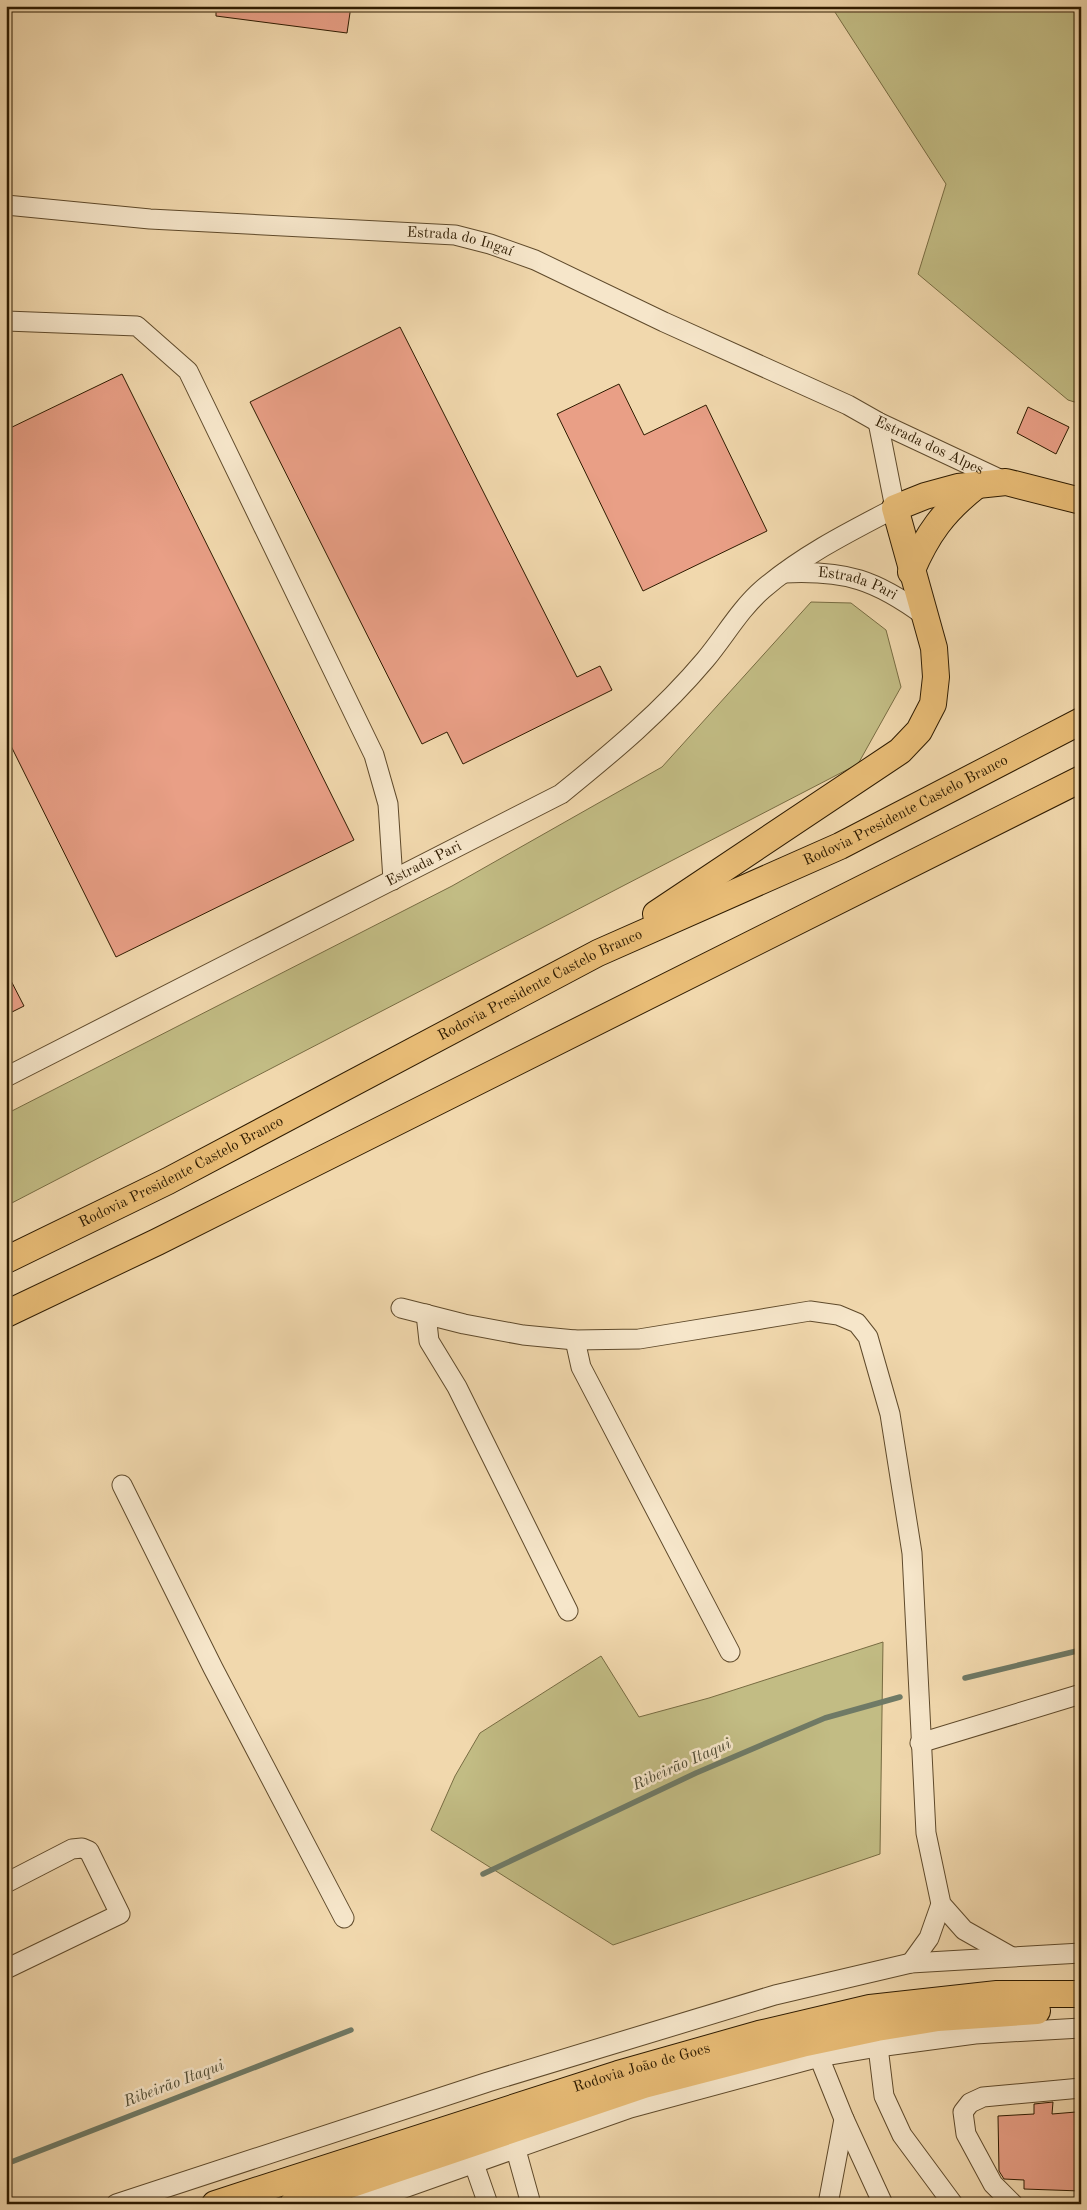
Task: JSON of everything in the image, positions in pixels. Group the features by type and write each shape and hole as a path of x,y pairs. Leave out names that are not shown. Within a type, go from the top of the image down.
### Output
{"highway":[{"path":"598,953 892,756 919,731 933,704 934,648 911,572 895,508 925,496 978,484 1006,482 1081,501"},
{"path":"911,572 934,526 954,503 978,484"},
{"name":"Rodovia Presidente Castelo Branco","path":"6,1260 168,1181 598,953 840,846 1081,721"},
{"path":"6,1314 165,1237 1081,780"},
{"name":"Rodovia João de Goes","path":"215,2204 618,2074 768,2032 870,2008 998,1994 1081,1994"},
{"name":"Rodovia João de Goes","path":"293,2204 644,2085 806,2043 877,2028 938,2018 1014,2011 1081,2010"}],"street":[{"name":"Estrada do Ingaí","path":"6,205 150,219 455,235 490,244 536,260 673,326 848,405 878,422"},
{"path":"6,321 137,326 188,371 374,754 388,804 393,880"},
{"name":"Estrada dos Alpes","path":"878,422 1006,482"},
{"name":"Estrada dos Alpes","path":"878,422 895,508"},
{"name":"Estrada Pari","path":"6,1076 561,794 639,730 706,660 736,619 761,591 783,573 832,540 895,508"},
{"name":"Estrada Pari","path":"783,573 814,572 846,576 875,584 900,597 925,616"},
{"path":"401,1308 523,1335 575,1340 638,1339 810,1311 838,1315 857,1323 868,1337 890,1414 912,1553 926,1833 941,1904 964,1930 1010,1956"},
{"path":"426,1314 429,1341 457,1387 568,1611"},
{"path":"575,1340 581,1367 730,1652"},
{"path":"122,1485 213,1668 344,1918"},
{"path":"920,1743 1081,1694"},
{"path":"6,1883 72,1849 82,1848 89,1850 120,1914 6,1968"},
{"path":"911,1963 929,1938 941,1904"},
{"path":"116,2204 548,2063 775,1996 911,1963 1081,1953"},
{"path":"359,2204 516,2150 630,2108 819,2058 878,2047 975,2034 1081,2028"},
{"path":"878,2047 884,2096 902,2135 953,2204"},
{"path":"819,2058 844,2119 883,2204"},
{"path":"1013,2204 993,2184 966,2134 963,2112 970,2103 983,2097 1081,2088"},
{"path":"828,2204 844,2119"},
{"path":"516,2150 531,2204"},
{"path":"474,2164 488,2204"}],"shaded area":[{"path":"831,6 1081,6 1081,404 1068,400 918,274 946,184"},
{"path":"811,602 851,603 886,630 901,687 858,764 6,1206 6,1114 452,886 662,767"},
{"path":"883,1642 880,1854 613,1945 431,1830 455,1776 480,1733 601,1656 639,1717 709,1698"}],"building":[{"path":"216,6 351,6 347,33 216,16"},
{"path":"400,327 577,677 600,666 612,690 463,764 447,732 422,744 250,402"},
{"path":"122,374 354,840 116,957 6,736 6,430"},
{"path":"619,384 644,435 706,405 767,531 643,591 557,414"},
{"path":"1028,407 1069,427 1056,454 1017,433"},
{"path":"6,971 24,1006 6,1015"},
{"path":"1053,2102 1052,2114 1076,2112 1076,2147 1081,2149 1081,2191 1024,2189 1024,2180 1004,2179 999,2171 998,2116 1034,2114 1034,2104"}],"waterway":[{"name":"Ribeirão Itaqui","path":"965,1678 1081,1650"},
{"name":"Ribeirão Itaqui","path":"483,1874 696,1773 825,1718 900,1697"},
{"name":"Ribeirão Itaqui","path":"6,2164 351,2030"}]}
